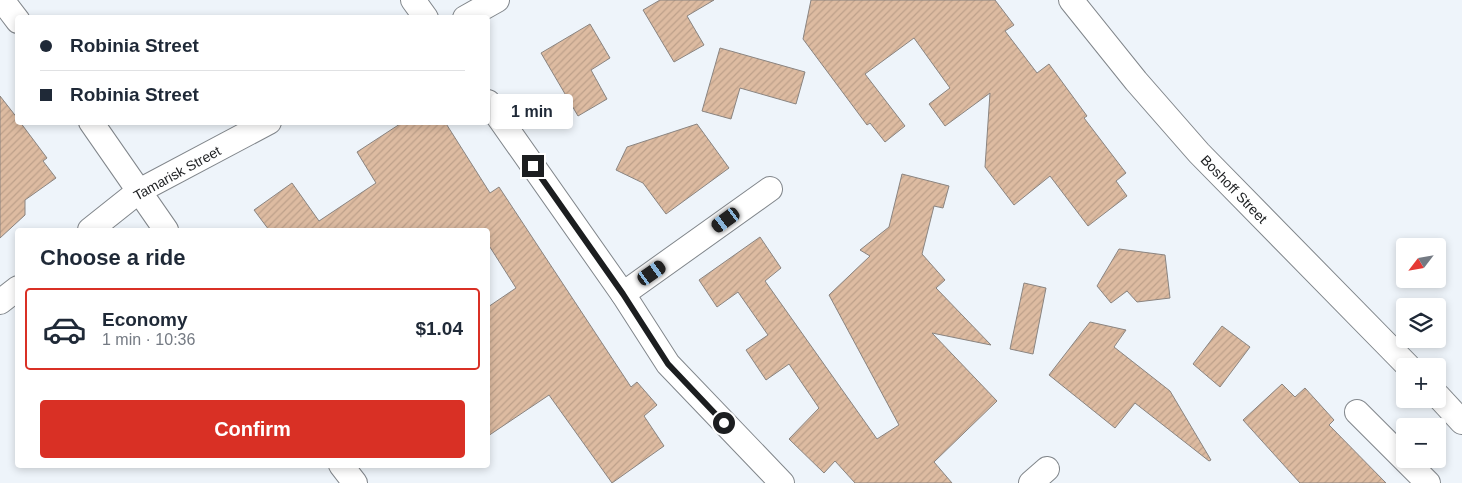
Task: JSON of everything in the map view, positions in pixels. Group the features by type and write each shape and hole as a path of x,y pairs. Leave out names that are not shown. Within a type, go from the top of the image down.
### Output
{"street":[{"path":"2,0 15,16"},
{"path":"412,0 424,15"},
{"path":"470,15 497,0"},
{"name":"Boshoff Street","path":"1072,0 1136,81 1199,152 1400,358"},
{"path":"490,105 623,294 668,364 782,483"},
{"path":"94,125 165,228"},
{"name":"Tamarisk Street","path":"93,228 139,191 263,125"},
{"path":"623,294 770,189"},
{"path":"0,302 15,290"},
{"path":"1446,405 1462,422"},
{"path":"1357,412 1428,483"},
{"path":"343,468 355,483"}],"building":[{"path":"660,0 714,0 687,16 704,45 674,62 643,10"},
{"path":"811,0 995,0 1014,25 1005,31 1037,73 1049,64 1087,116 1084,118 1126,173 1116,181 1127,196 1088,226 1050,176 1014,205 985,167 990,93 945,126 929,104 950,88 914,38 865,74 905,126 885,142 870,123 867,125 803,39"},
{"path":"590,24 610,58 591,70 607,99 578,116 541,53"},
{"path":"720,48 805,72 796,104 740,88 731,119 702,111"},
{"path":"0,96 15,115 15,125 22,125 47,158 43,161 56,178 25,200 25,215 0,238"},
{"path":"697,124 729,168 666,214 643,183 616,170 627,147"},
{"path":"398,125 447,125 490,193 499,187 631,387 637,382 657,405 644,416 664,446 612,483 549,395 490,435 490,306 516,288 490,247 490,228 268,228 254,210 292,183 319,221 376,183 357,152"},
{"path":"902,174 949,186 943,208 934,206 922,254 945,280 936,288 991,345 932,333 997,401 934,462 952,483 855,483 835,461 824,473 789,439 819,408 789,364 766,380 746,350 768,335 738,292 717,307 699,280 760,237 781,268 765,281 877,439 899,425 829,295 870,256 860,250 889,227"},
{"path":"1119,249 1165,255 1170,298 1137,302 1127,291 1111,303 1097,286"},
{"path":"1024,283 1046,288 1033,354 1010,349"},
{"path":"1090,322 1126,330 1114,347 1170,391 1211,460 1209,461 1135,403 1115,428 1049,375"},
{"path":"1222,326 1250,347 1220,387 1193,364"},
{"path":"1282,384 1295,397 1305,388 1334,420 1329,425 1386,483 1300,483 1243,420"}],"route":[{"path":"533,166 623,294 668,364 724,423"}]}
